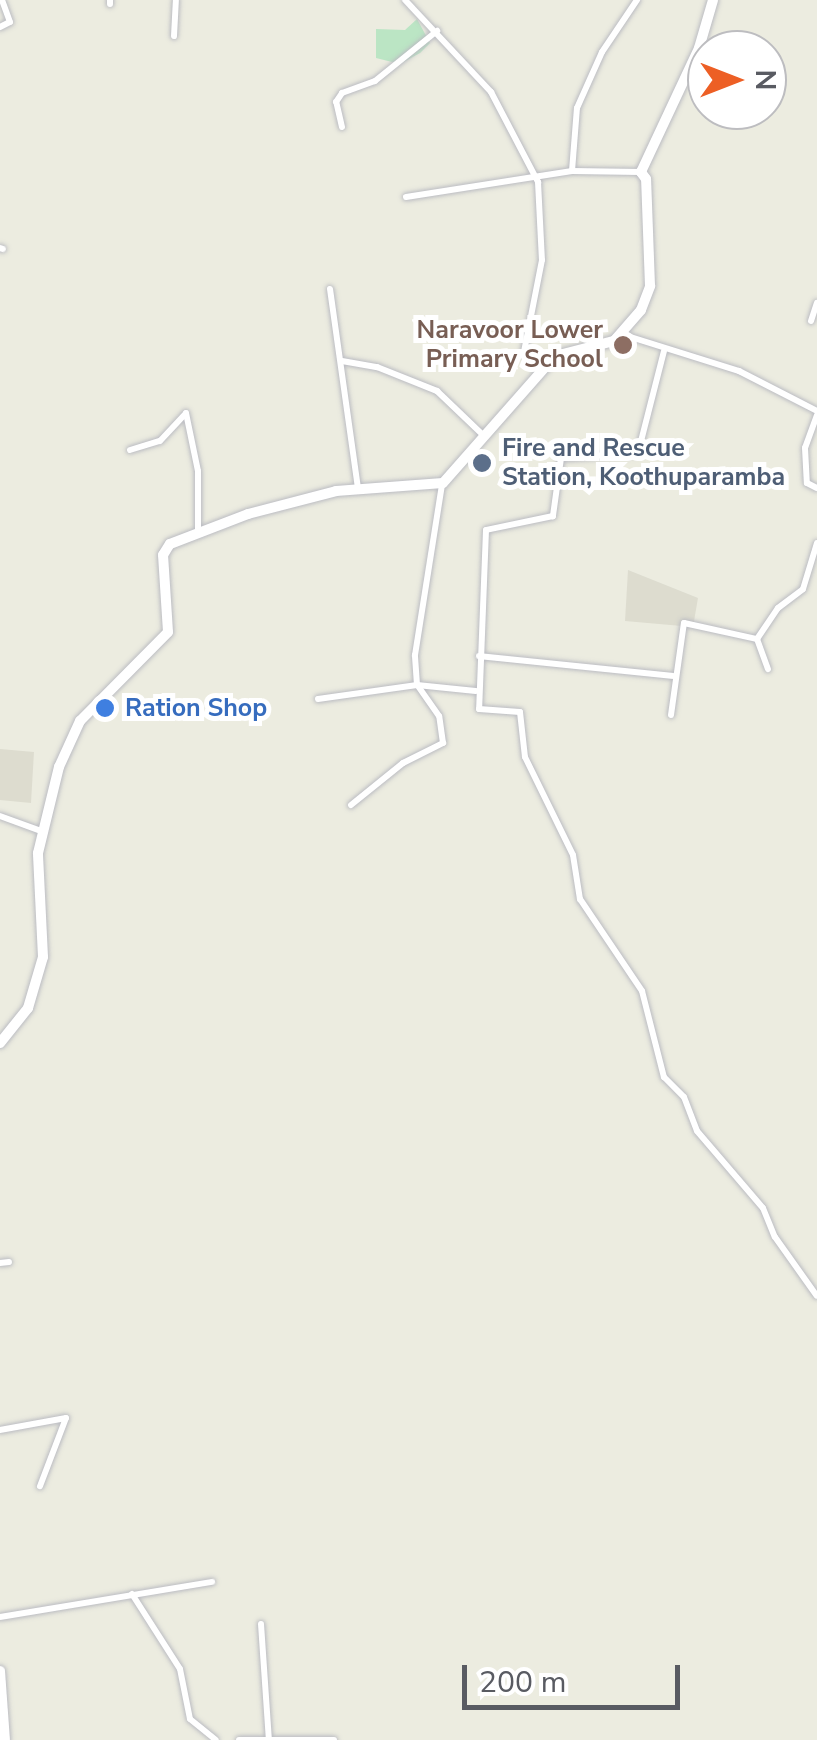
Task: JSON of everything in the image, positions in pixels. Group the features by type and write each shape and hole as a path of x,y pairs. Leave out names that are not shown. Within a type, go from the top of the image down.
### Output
{"main road":[{"path":"0,1043 28,1008 43,957 36,880 41,831 80,721 168,632 163,554 170,544 198,534 358,487 443,483 539,372 566,350 604,345 620,334 641,310 650,286 646,179 640,172 699,48 713,0"},
{"path":"0,1671 6,1740"}],"street":[{"path":"0,26 10,22 2,0"},
{"path":"174,36 176,0"},
{"path":"405,0 491,92 542,197 542,260 524,352 539,372"},
{"path":"572,171 577,108 602,52 637,0"},
{"path":"342,127 336,102 342,93 374,80 437,31"},
{"path":"406,197 492,188 533,173 640,172"},
{"path":"330,289 358,487"},
{"path":"811,321 817,303"},
{"path":"620,334 664,352 739,370 817,413 804,448 807,483 817,488"},
{"path":"664,352 638,452 561,458 552,516 486,530 476,691 483,712 520,712 525,758 573,854 580,899 642,991 664,1077 684,1097 697,1131 763,1208 775,1238 817,1296"},
{"path":"342,361 438,391 482,434"},
{"path":"130,450 160,441 186,413 198,471 198,534"},
{"path":"351,805 403,763 442,743 439,716 417,685 414,655 443,483"},
{"path":"757,639 778,608 803,589 817,543"},
{"path":"671,714 679,634 688,621 757,639"},
{"path":"757,639 768,668"},
{"path":"479,656 673,676"},
{"path":"318,698 417,685 476,691"},
{"path":"0,816 41,831"},
{"path":"0,1430 66,1418 40,1486"},
{"path":"0,1617 212,1582"},
{"path":"132,1594 180,1669 190,1719 216,1740"},
{"path":"261,1624 269,1739"},
{"path":"239,1740 334,1740"}],"shaded area":[{"path":"628,570 698,598 693,627 625,621"},
{"path":"0,749 34,752 31,803 0,800"}],"green space":[{"path":"417,19 430,43 420,53 400,64 376,58 376,29 405,30"}],"place":[{"name":"Naravoor Lower Primary School","path":"623,345"},
{"name":"Fire and Rescue Station, Koothuparamba","path":"482,463"},
{"name":"Ration Shop","path":"105,708"}]}
